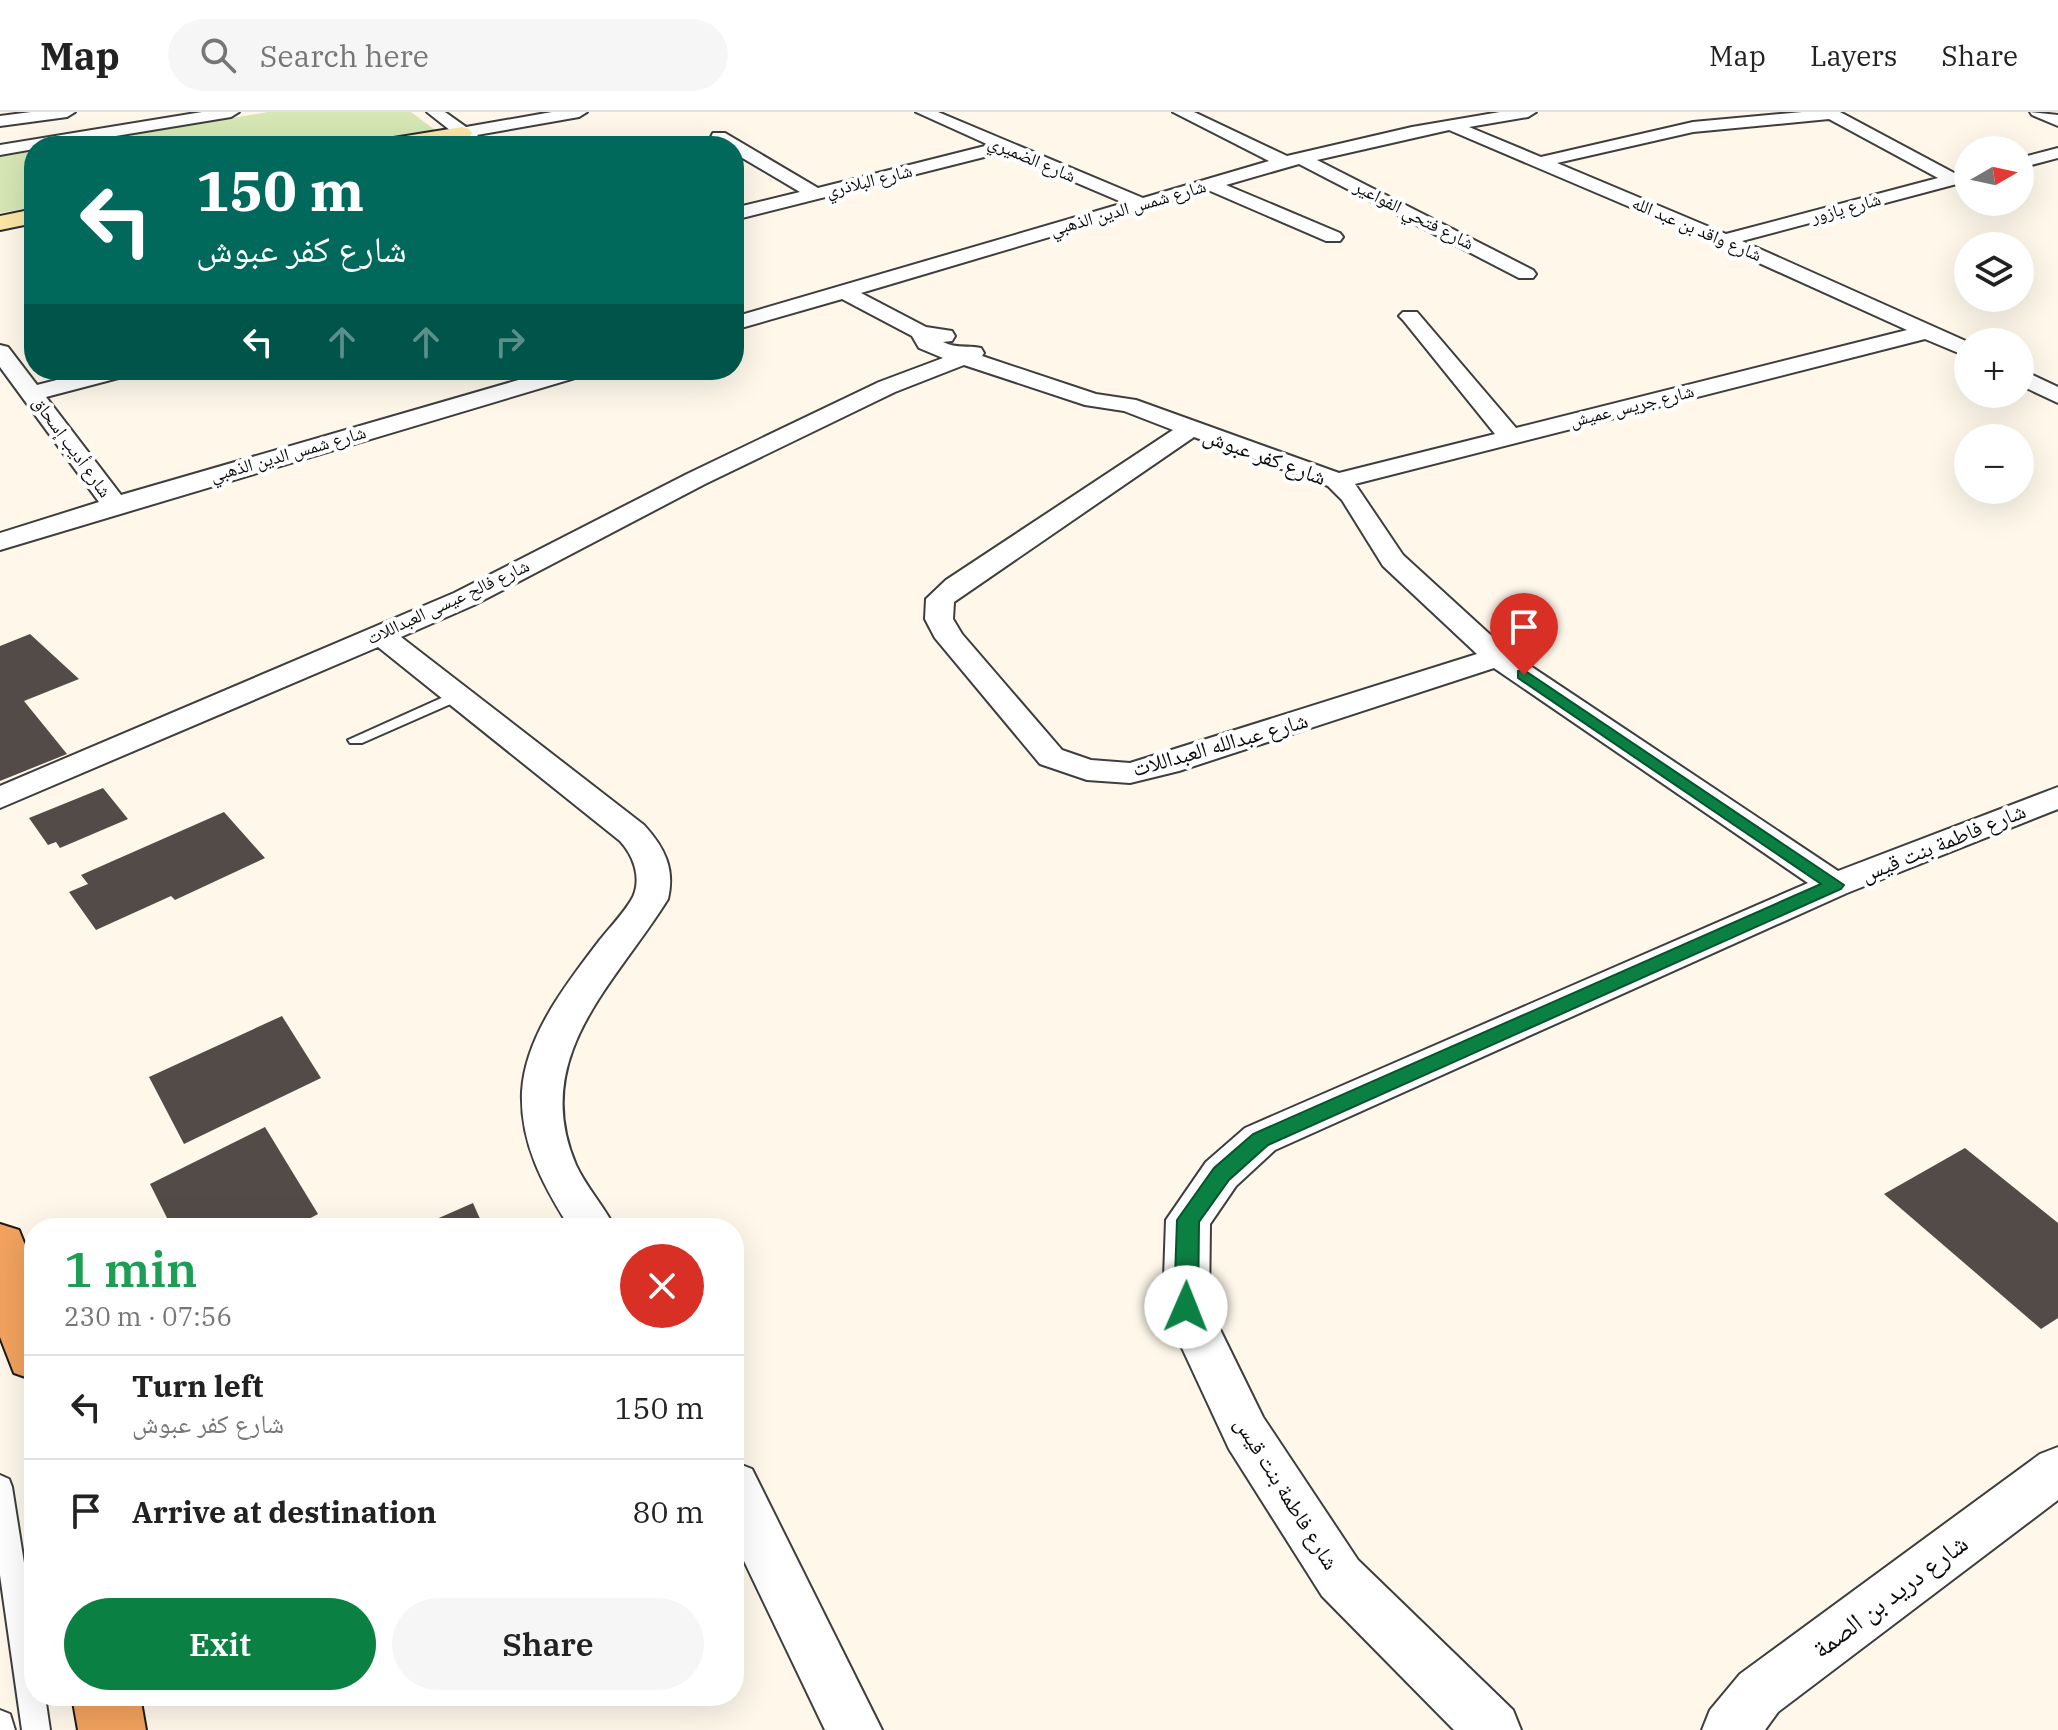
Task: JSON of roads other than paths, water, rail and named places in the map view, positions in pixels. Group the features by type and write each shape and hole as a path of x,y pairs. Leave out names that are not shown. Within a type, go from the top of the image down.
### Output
{"highway":[{"path":"0,1246 24,1323"},
{"path":"108,1706 112,1730"}],"main road":[{"path":"443,136 462,133"},
{"path":"449,136 462,133"},
{"path":"0,220 24,216"}],"street":[{"path":"0,121 67,112"},
{"path":"68,136 151,119 231,112"},
{"path":"435,112 466,136"},
{"path":"462,133 579,112"},
{"name":"شارع الضميري","path":"924,112 1141,204"},
{"name":"شارع فتحي الفواعير","path":"1181,112 1293,160 1526,274"},
{"name":"شارع واقد بن عبد الله","path":"1423,112 1724,240 1954,343"},
{"name":"شارع شمس الدين الذهبي","path":"744,321 1293,160 1451,125 1528,112"},
{"path":"2038,112 2058,121"},
{"path":"1541,162 1669,131 1830,113 1954,175"},
{"path":"1650,120 1669,131"},
{"path":"0,150 24,145"},
{"name":"شارع البلاذري","path":"744,212 1003,147"},
{"path":"744,152 816,194"},
{"path":"2034,159 2058,153"},
{"name":"شارع يازور","path":"1724,240 1954,180"},
{"path":"1210,185 1333,237"},
{"name":"شارع كفر عبوش","path":"844,292 920,332 927,343 962,350 1093,400 1128,405 1337,481 1352,495 1401,569 1498,657 1835,885"},
{"path":"1410,316 1510,436"},
{"name":"شارع جريس عميش","path":"1337,481 1929,331"},
{"name":"شارع فالح عيسى العبداللات","path":"0,798 464,599 696,479 887,387 919,377 962,350"},
{"name":"شارع أديب إسحاق","path":"0,352 115,505"},
{"path":"33,393 83,380"},
{"name":"شارع شمس الدين الذهبي","path":"0,542 115,505 543,380"},
{"path":"2034,383 2058,396"},
{"name":"شارع عبدالله العبداللات","path":"1190,429 940,599 939,619 950,638 1051,757 1087,770 1130,773 1168,764 1498,657"},
{"path":"381,635 632,833 646,847 654,862 655,880 650,899 568,1009 552,1046 543,1085 544,1124 555,1162 587,1218"},
{"name":"شارع فاطمة بنت قيس","path":"1493,1730 1340,1578 1246,1433 1186,1307 1188,1220 1221,1174 1260,1139 1835,885 2058,797"},
{"name":"شارع دريد بن الصمة","path":"1730,1730 1759,1693 2058,1470"},
{"path":"744,1506 854,1730"}],"lane":[{"path":"356,740 457,696"},
{"path":"0,1487 24,1649"},
{"path":"32,1706 36,1730"},
{"path":"0,1724 1,1730"}]}
